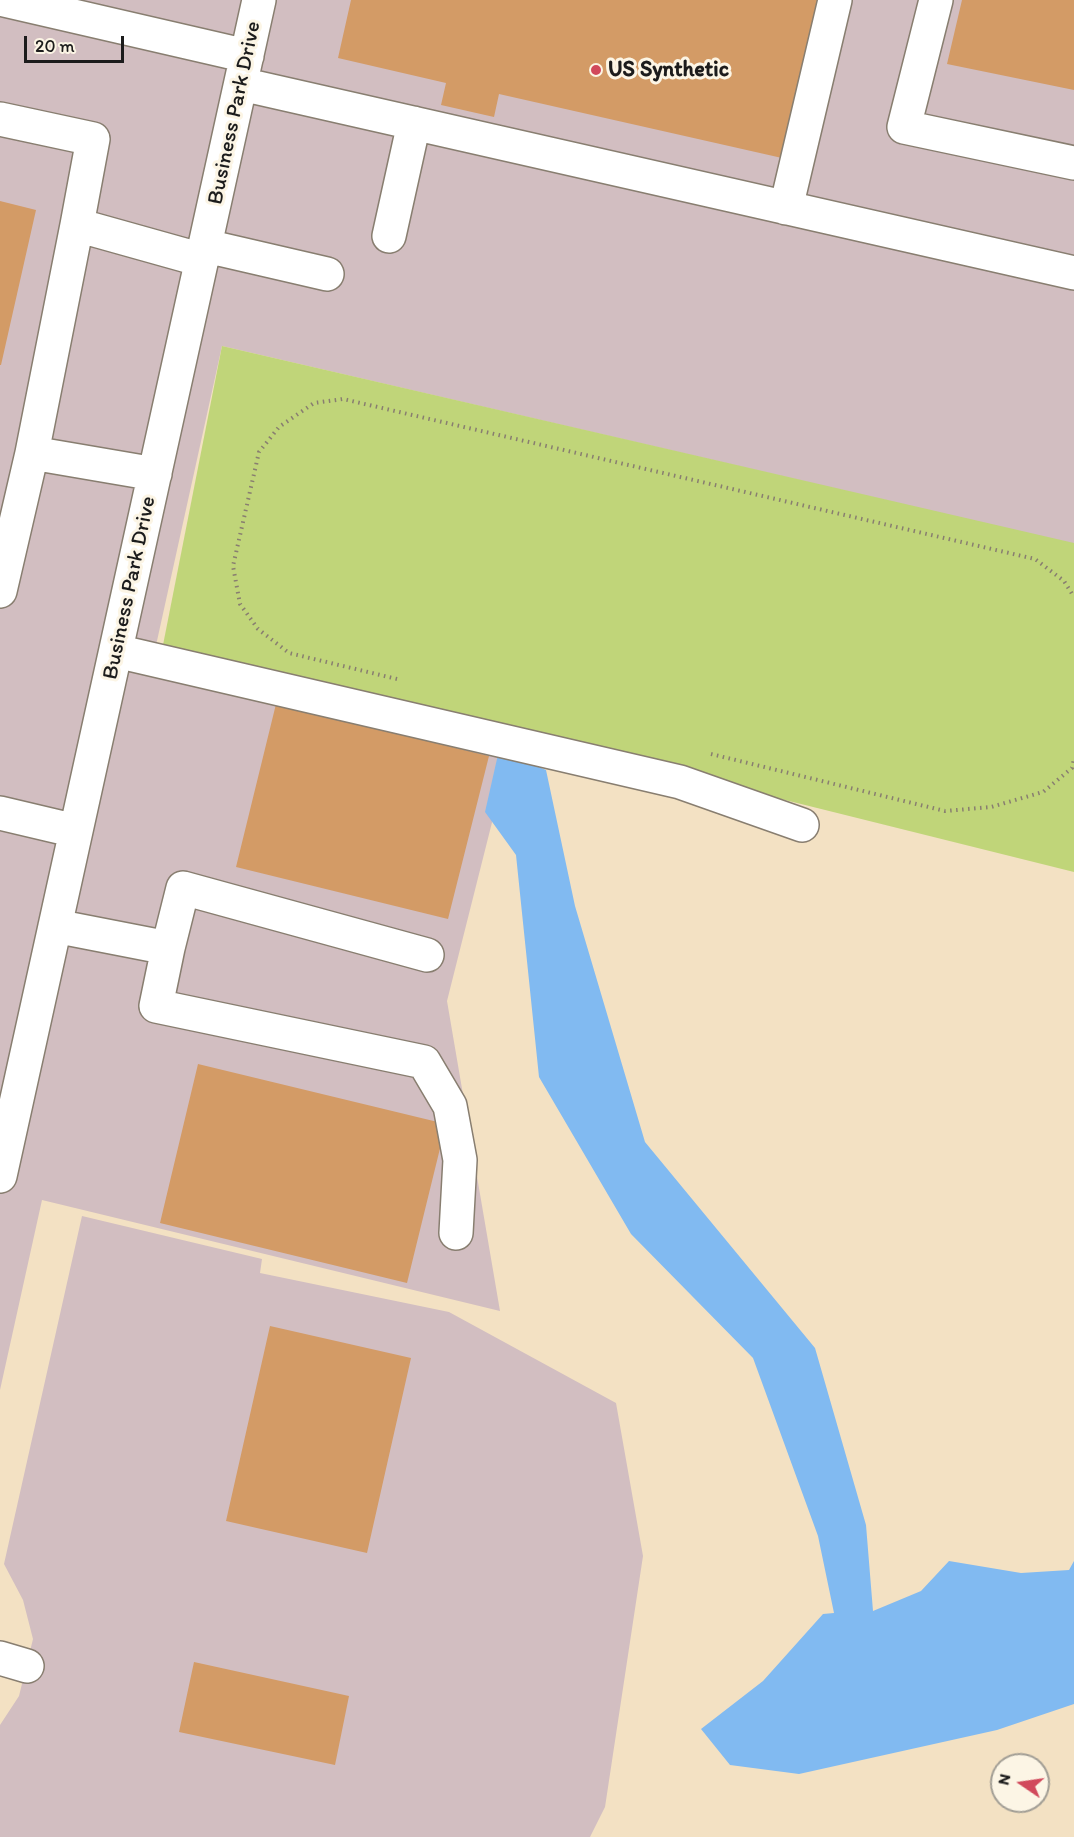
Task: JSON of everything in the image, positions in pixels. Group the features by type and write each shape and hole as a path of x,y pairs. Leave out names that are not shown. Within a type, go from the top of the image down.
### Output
{"street":[{"path":"4,0 244,70 414,123 1074,273"},
{"name":"Business Park Drive","path":"0,1176 4,1135 55,926 260,0"},
{"path":"786,208 835,0"},
{"path":"936,0 904,127 1074,164"},
{"path":"0,119 93,139 32,453 0,591"},
{"path":"389,236 414,123"},
{"path":"77,225 204,253 327,274"},
{"path":"32,453 155,474"},
{"path":"116,651 680,782 802,825"},
{"path":"0,813 76,831"},
{"path":"427,955 183,888 156,1006 424,1062 450,1106 460,1160 456,1233"},
{"path":"55,926 168,948"}],"path":[{"path":"405,680 290,653 258,629 240,603 234,566 259,452 279,427 314,403 343,399 1035,559 1064,581 1074,597"},
{"path":"704,753 945,811 990,807 1043,792 1072,768 1074,759"}],"shaded area":[{"path":"0,0 1074,0 1074,544 222,346 153,659 512,743 447,1001 500,1311 42,1200 0,1390"},
{"path":"82,1216 262,1259 260,1273 449,1312 616,1403 643,1556 605,1807 590,1837 0,1837 0,1725 19,1696 33,1639 23,1600 4,1564"}],"green space":[{"path":"222,346 1074,543 1074,872 163,645"}],"water":[{"path":"499,750 546,770 575,906 645,1142 815,1348 866,1525 873,1611 921,1591 949,1561 1021,1573 1069,1570 1074,1561 1074,1704 997,1730 799,1774 730,1765 701,1729 763,1681 823,1614 834,1613 818,1536 753,1358 631,1234 539,1077 516,855 485,812"}],"building":[{"name":"US Synthetic","path":"351,0 817,0 782,158 499,94 494,117 441,105 446,83 338,58"},
{"path":"962,0 1074,0 1074,90 947,64"},
{"path":"0,201 36,210 1,365 0,365"},
{"path":"276,704 489,756 448,919 236,867"},
{"path":"198,1064 446,1124 407,1283 160,1223"},
{"path":"270,1326 411,1358 367,1553 226,1521"},
{"path":"194,1662 349,1696 335,1765 179,1732"}],"place":[{"name":"US Synthetic","path":"596,70"}]}
